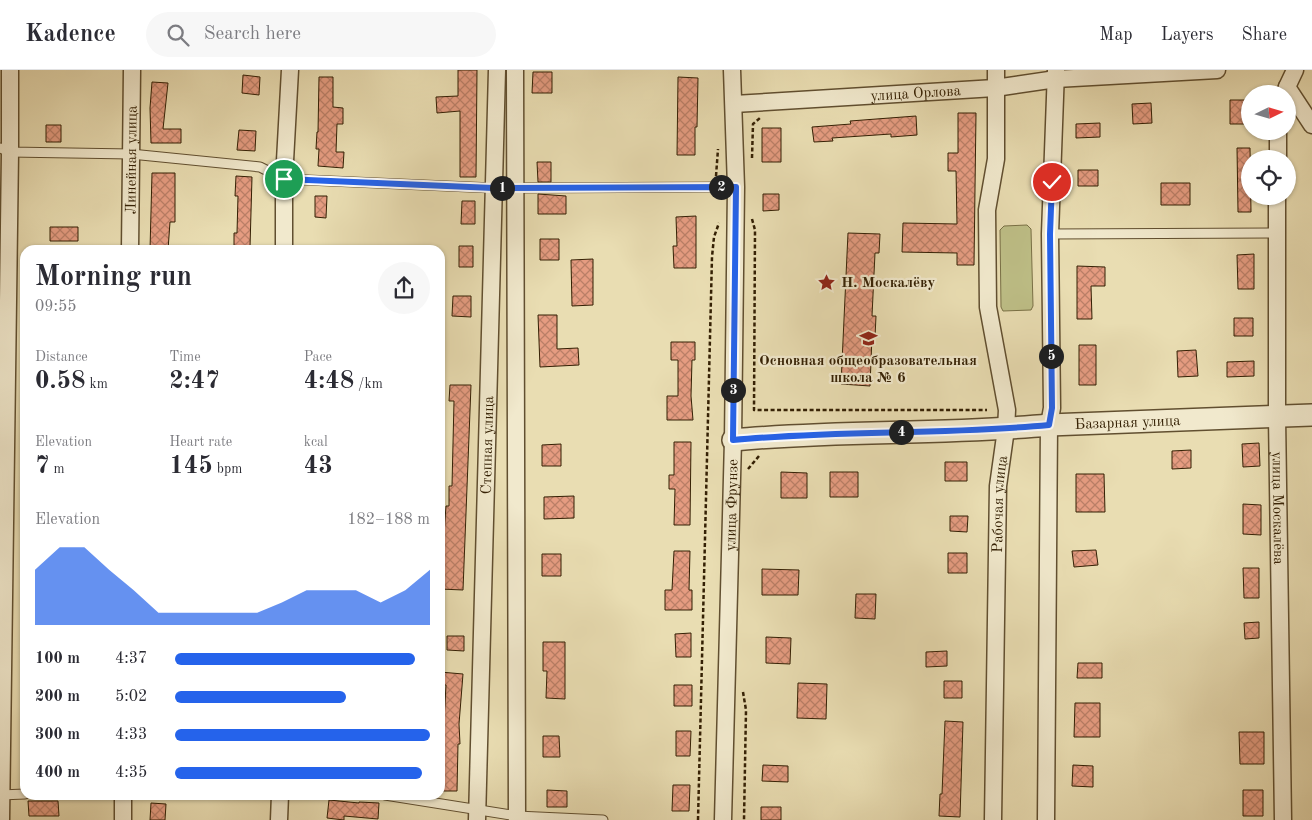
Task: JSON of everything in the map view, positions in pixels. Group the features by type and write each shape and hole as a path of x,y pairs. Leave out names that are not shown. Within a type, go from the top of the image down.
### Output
{"street":[{"path":"1,820 5,150 10,70"},
{"name":"Линейная улица","path":"130,245 132,70"},
{"path":"284,245 284,179 290,70"},
{"name":"Степная улица","path":"477,815 497,70"},
{"name":"Степная улица","path":"515,70 517,818"},
{"name":"улица Фрунзе","path":"723,820 733,440 736,187 732,70"},
{"name":"Рабочая улица","path":"993,820 998,486 1006,420 988,307 987,210 996,159 996,70"},
{"name":"улица Орлова","path":"734,104 995,88 1056,75 1217,70"},
{"path":"1288,85 1295,70"},
{"path":"1046,820 1049,425 1052,408 1050,234 1056,75"},
{"path":"1296,103 1312,125"},
{"name":"улица Москалёва","path":"1278,205 1278,417 1283,820"},
{"name":"Базарная улица","path":"733,440 1006,420 1049,425 1312,415"},
{"path":"122,820 123,800"},
{"path":"279,820 280,800"}],"lane":[{"path":"5,150 131,154 260,167 284,179 493,188 736,187"},
{"path":"1050,234 1277,232"},
{"path":"1,795 20,794"},
{"path":"408,800 477,815 603,820"}],"path":[{"path":"752,163 753,124 761,117"},
{"path":"750,212 755,230 754,410 1006,420"},
{"path":"698,820 712,257 714,237 722,217"},
{"path":"747,471 764,451"},
{"path":"742,690 746,710 744,820"}],"green space":[{"path":"1027,225 1031,229 1033,306 1031,310 1003,311 1001,307 1000,230 1004,226"}],"building":[{"path":"458,70 477,70 476,177 460,177 460,111 437,113 436,97 458,96"},
{"path":"533,72 552,72 552,93 532,93"},
{"path":"243,75 260,77 259,95 242,93"},
{"path":"319,77 333,77 333,107 343,108 343,124 337,124 336,152 344,152 343,168 318,166 319,149 316,149"},
{"path":"678,77 698,78 695,155 677,155"},
{"path":"152,82 168,83 163,129 181,129 181,143 151,143 150,108"},
{"path":"1230,100 1241,100 1241,124 1230,124"},
{"path":"1151,103 1152,123 1133,124 1132,104"},
{"path":"958,113 976,113 974,265 957,265 957,253 902,252 903,223 957,224 956,171 948,171 948,153 958,153"},
{"path":"916,116 917,135 891,137 891,134 832,138 833,141 814,142 812,127 851,124 850,121"},
{"path":"1100,123 1100,137 1076,138 1076,124"},
{"path":"46,125 61,125 61,142 46,142"},
{"path":"762,128 781,128 781,162 762,162"},
{"path":"239,130 256,131 255,151 237,150"},
{"path":"1237,148 1250,148 1250,150 1241,150 1241,205 1251,205 1251,212 1238,212"},
{"path":"537,162 551,162 551,182 538,182"},
{"path":"1078,170 1098,170 1098,186 1078,186"},
{"path":"152,173 175,173 175,222 170,222 168,245 150,245"},
{"path":"236,176 252,177 250,245 234,245 234,233 237,233 238,196 235,196"},
{"path":"1161,183 1190,183 1190,205 1161,205"},
{"path":"538,194 566,196 566,214 538,214"},
{"path":"763,194 779,194 779,210 763,211"},
{"path":"315,196 327,196 326,218 315,217"},
{"path":"462,201 475,201 475,224 461,224"},
{"path":"696,216 696,268 674,268 673,246 677,246 676,217"},
{"path":"50,227 78,227 78,241 50,241"},
{"path":"848,233 880,234 879,253 875,253 872,316 876,316 875,337 872,336 870,386 841,384"},
{"path":"540,239 559,239 559,260 540,260"},
{"path":"459,246 473,246 473,267 459,267"},
{"path":"1254,254 1254,289 1238,289 1237,255"},
{"path":"593,259 593,305 572,306 571,260"},
{"path":"1077,266 1105,267 1105,286 1091,286 1092,319 1077,319"},
{"path":"453,296 471,296 471,317 452,316"},
{"path":"538,315 557,315 557,349 578,348 579,365 540,367"},
{"path":"1234,318 1253,318 1253,336 1234,336"},
{"path":"671,342 695,342 695,360 692,360 691,396 693,420 667,420 667,396 678,396 678,360 671,360"},
{"path":"1079,345 1096,345 1096,385 1079,385"},
{"path":"1196,350 1198,376 1178,377 1177,351"},
{"path":"1254,361 1254,376 1227,377 1227,362"},
{"path":"450,385 471,385 463,590 445,589 445,520 446,506 449,506 449,486 452,486 454,401 449,401"},
{"path":"674,442 691,442 690,525 674,525 675,489 669,489 669,475 674,475"},
{"path":"1259,443 1260,466 1243,467 1242,444"},
{"path":"561,444 561,466 542,466 542,445"},
{"path":"1191,450 1191,468 1172,469 1172,451"},
{"path":"945,462 967,462 967,481 945,481"},
{"path":"781,472 807,473 807,498 781,498"},
{"path":"830,472 858,472 858,497 830,497"},
{"path":"1076,474 1104,474 1105,512 1076,512"},
{"path":"574,496 574,518 544,519 544,497"},
{"path":"1243,504 1261,505 1261,535 1243,534"},
{"path":"950,516 968,516 967,532 950,531"},
{"path":"1096,550 1098,565 1074,567 1072,551"},
{"path":"674,551 690,551 689,590 692,590 692,610 665,610 665,590 672,590"},
{"path":"948,553 967,553 967,573 948,573"},
{"path":"542,554 561,554 561,576 542,576"},
{"path":"1243,568 1259,568 1259,598 1244,598"},
{"path":"762,569 799,570 798,595 762,595"},
{"path":"856,594 876,594 875,619 855,618"},
{"path":"1259,622 1259,638 1245,639 1244,623"},
{"path":"691,633 691,657 676,657 675,634"},
{"path":"447,636 464,636 464,651 447,650"},
{"path":"766,637 791,638 790,664 766,663"},
{"path":"543,642 565,642 565,699 546,698 547,671 543,671"},
{"path":"947,651 947,666 926,667 926,652"},
{"path":"1078,663 1102,663 1102,678 1077,678"},
{"path":"445,672 463,674 457,791 445,791"},
{"path":"944,681 962,681 962,698 944,698"},
{"path":"798,683 827,684 826,719 797,718"},
{"path":"674,685 692,685 692,706 674,706"},
{"path":"1075,703 1100,703 1100,737 1074,737"},
{"path":"945,721 963,722 960,817 939,816 940,794 942,794"},
{"path":"676,731 691,731 690,756 676,756"},
{"path":"1239,732 1264,732 1264,764 1240,764"},
{"path":"543,736 559,736 560,757 543,757"},
{"path":"763,765 788,766 788,782 762,781"},
{"path":"1073,765 1093,766 1093,787 1072,786"},
{"path":"673,785 690,785 689,811 672,811"},
{"path":"547,790 567,791 567,807 547,807"},
{"path":"1243,790 1263,790 1263,816 1243,816"},
{"path":"329,800 379,803 378,819 344,816 344,820 327,818"},
{"path":"28,801 58,801 59,816 29,816"},
{"path":"151,803 166,804 165,820 150,820"},
{"path":"761,807 781,807 781,820 761,820"}],"place":[{"name":"Н. Москалёву","path":"827,282"},
{"name":"Основная общеобразовательная школа № 6","path":"868,339"}],"route":[{"path":"284,179 493,188 736,187 733,440 772,436 1006,429 1049,425 1052,408 1050,234 1052,182"}]}
